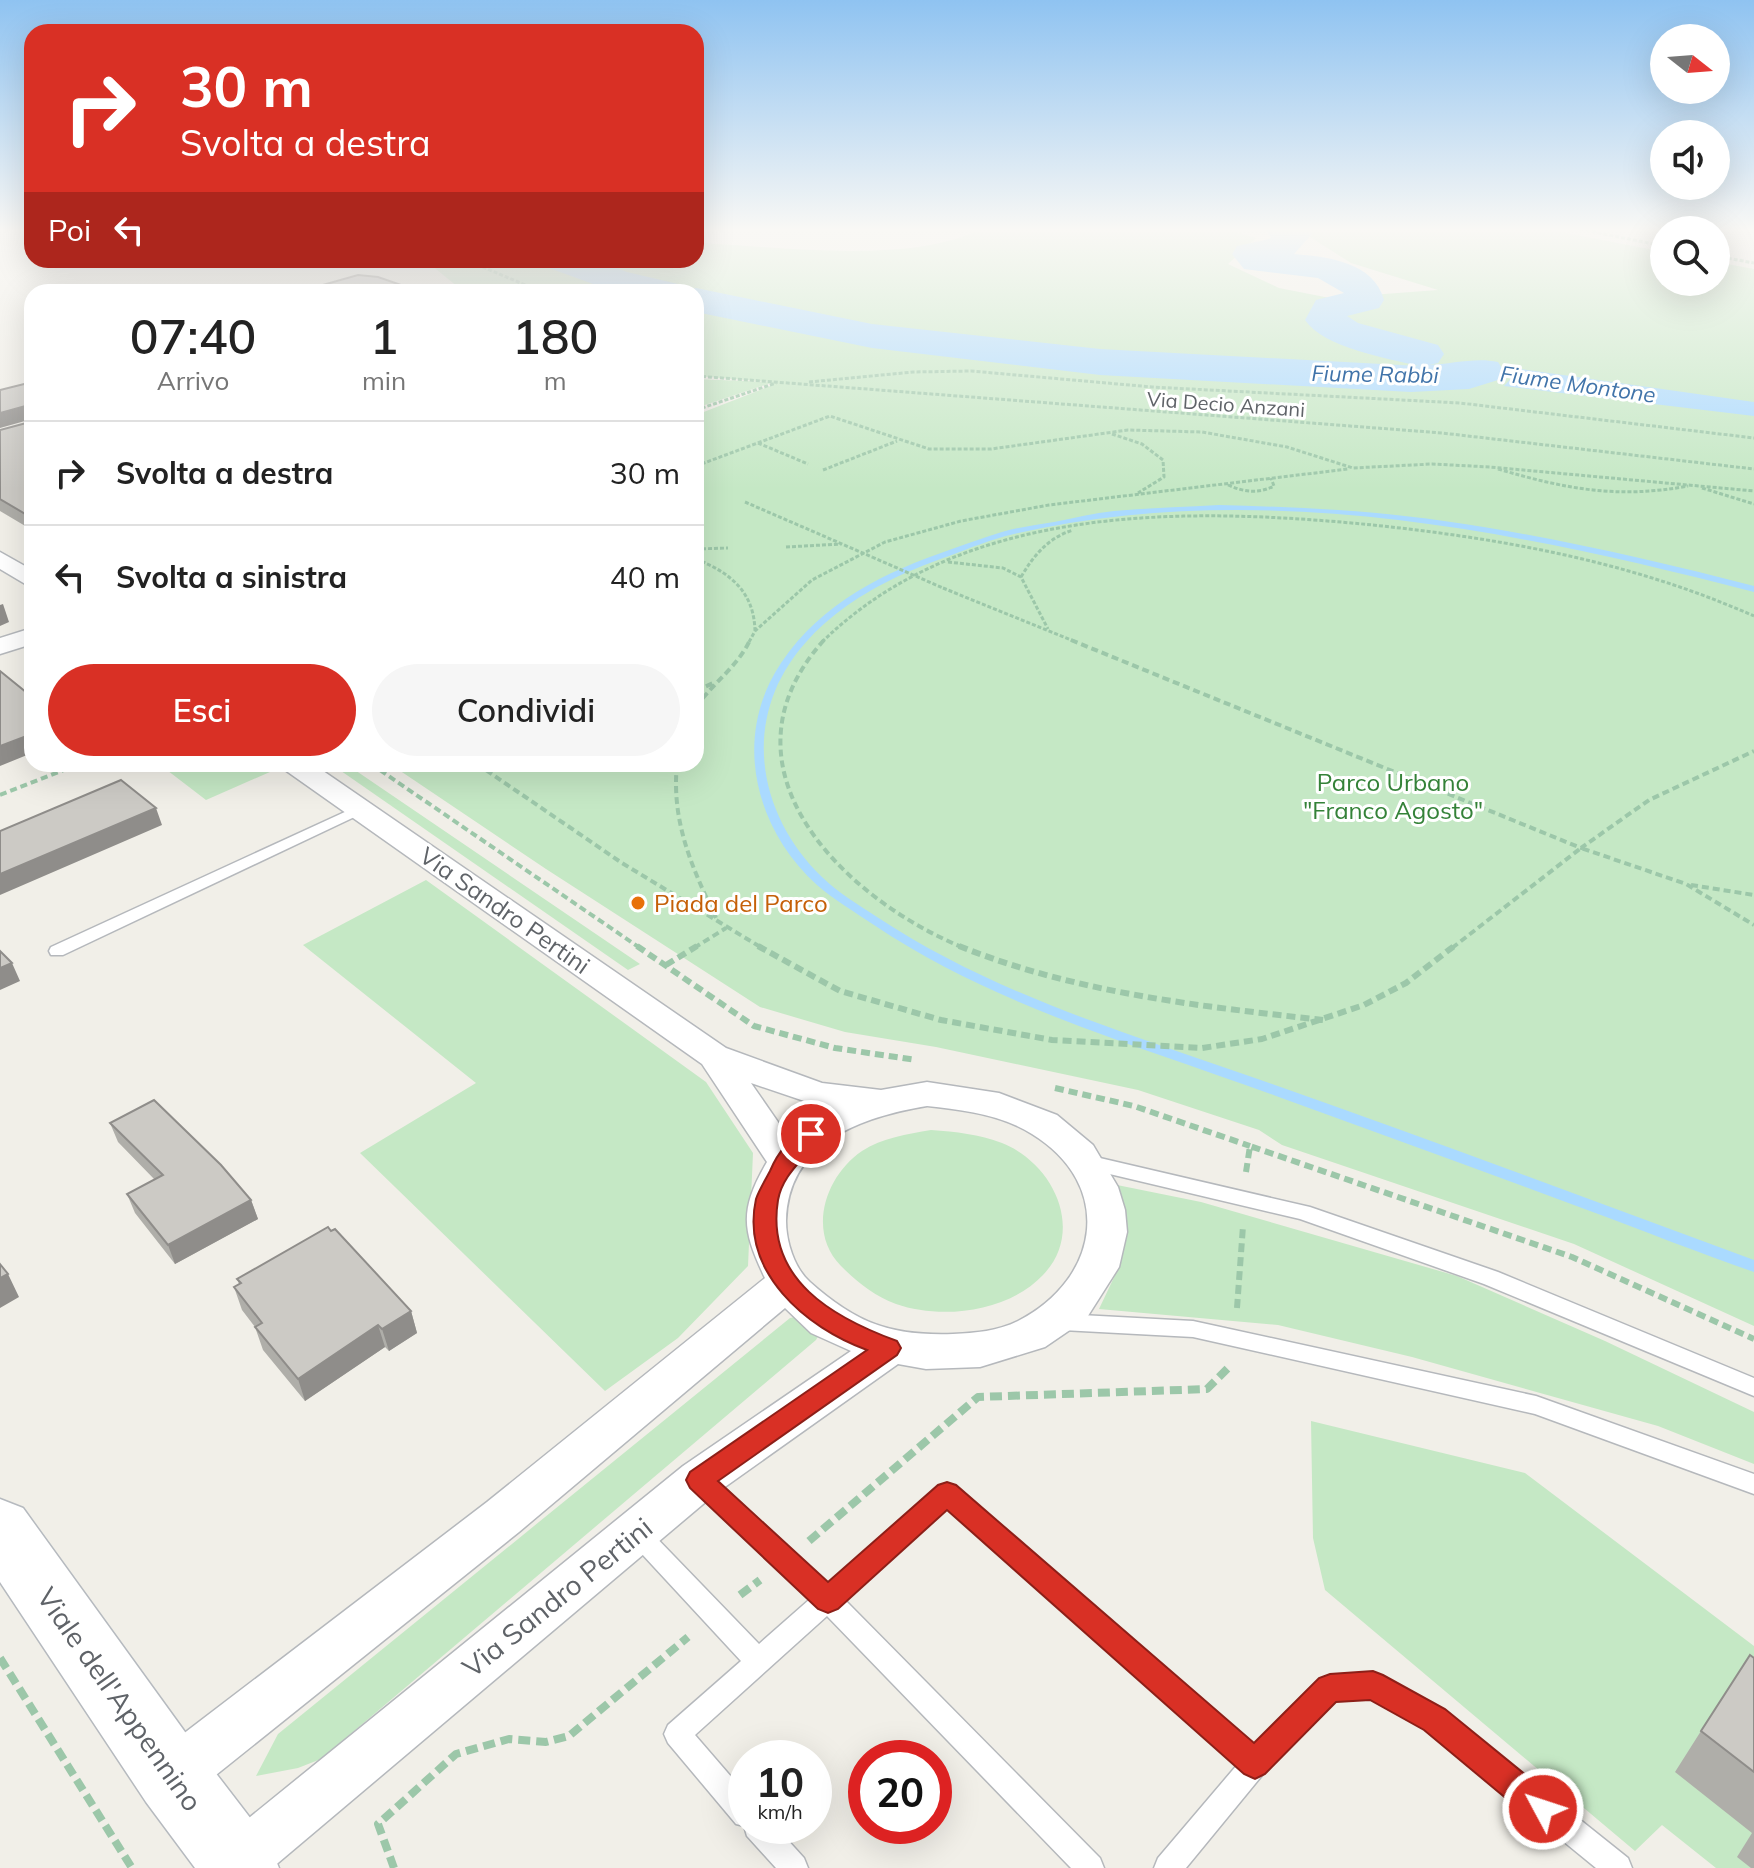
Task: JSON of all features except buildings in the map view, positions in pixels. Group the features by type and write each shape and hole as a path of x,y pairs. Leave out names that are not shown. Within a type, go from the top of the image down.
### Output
{"main road":[{"name":"Viale dell'Appennino","path":"0,1528 172,1776 239,1865"}],"street":[{"path":"0,559 24,576"},
{"path":"0,647 24,638"},
{"name":"Via Sandro Pertini","path":"307,772 714,1056 818,1095 882,1100"},
{"name":"Via Sandro Pertini","path":"714,1056 785,1160"},
{"path":"927,1094 959,1097 1018,1111 1057,1133 1087,1162 1106,1201 1108,1244 1091,1286 1056,1321 1006,1345 948,1354 889,1348 848,1333 813,1311 786,1284 767,1242 767,1199 785,1160 811,1134 832,1120 882,1100 927,1094"},
{"path":"172,1776 503,1517 786,1284"},
{"name":"Via Sandro Pertini","path":"239,1865 699,1480 889,1348"}],"lane":[{"path":"57,951 360,809"},
{"path":"1087,1162 1303,1212 1491,1278 1754,1387"},
{"path":"1056,1321 1193,1329 1536,1405 1754,1484"},
{"path":"699,1480 787,1559 1090,1868"},
{"path":"728,1793 677,1734 947,1493 1255,1764"},
{"path":"636,1532 759,1662"},
{"path":"1168,1868 1255,1764 1330,1688 1373,1685 1435,1720 1618,1868"},
{"path":"773,1844 794,1868"}],"path":[{"path":"796,383 913,372 971,371 1152,387 1460,403 1754,438"},
{"name":"Via Decio Anzani","path":"704,376 1082,408 1442,433 1754,469"},
{"path":"704,407 781,381"},
{"path":"704,463 830,416 897,441 929,449 991,449 1107,433 1202,432 1287,447 1353,468"},
{"path":"1107,433 1142,444 1163,460 1164,477 1134,495"},
{"path":"823,470 897,441"},
{"path":"757,443 808,464"},
{"path":"704,696 714,682 742,657 755,631 812,580 862,552 914,532 961,521 1049,505 1353,468 1432,464 1592,474 1754,491"},
{"path":"1490,467 1562,488 1596,494 1627,496 1692,485 1754,504"},
{"path":"1592,474 1593,481"},
{"path":"1227,484 1245,491 1262,491 1274,486 1271,478"},
{"path":"745,502 943,588 1581,848 1686,884 1754,895"},
{"path":"1323,1020 1109,992 1017,971 934,936 868,892 814,840 785,789 779,752 778,715 793,680 827,636 883,592 992,544 1047,530 1093,524 1230,515 1312,519 1452,534 1584,555 1651,573 1705,592 1754,616"},
{"path":"1021,577 1035,552 1056,534 1093,524"},
{"path":"786,547 846,544"},
{"path":"704,549 728,548"},
{"path":"704,562 714,565 745,590 756,611 755,631"},
{"path":"947,562 1003,568 1021,577 1049,631"},
{"path":"704,687 714,682"},
{"path":"489,772 622,863 726,928 840,991 941,1020 1052,1040 1202,1048 1262,1039 1323,1020 1364,1005 1406,983 1581,848 1649,800 1754,751"},
{"path":"0,795 59,772"},
{"path":"383,772 754,1026 835,1048 926,1061"},
{"path":"676,772 674,784 684,851 718,922"},
{"path":"1686,884 1754,925"},
{"path":"666,965 726,928"},
{"path":"1050,1087 1134,1106 1572,1257 1754,1339"},
{"path":"394,1868 378,1824 456,1754 509,1739 546,1742 569,1736 714,1615 787,1559 978,1397 1207,1389 1231,1369 1250,1146"},
{"path":"0,1658 132,1868"}],"green space":[{"name":"Parco Urbano \"Franco Agosto\"","path":"704,315 1754,315 1754,1326 1574,1244 1282,1145 1259,1130 1138,1090 936,1047 845,1032 760,1007 402,772 704,772 704,412 773,385 771,383 704,405 704,379 770,382 704,377"},
{"path":"169,772 270,772 206,800"},
{"path":"343,772 358,772 640,964 628,970"},
{"path":"426,880 706,1082 753,1153 748,1266 678,1338 605,1391 360,1153 476,1083 303,945"},
{"path":"931,1130 985,1137 1002,1143 1036,1166 1049,1182 1058,1200 1062,1238 1056,1257 1029,1288 993,1305 974,1309 953,1312 914,1309 873,1293 847,1272 831,1252 823,1221 830,1189 838,1175 862,1151 878,1143"},
{"path":"1117,1185 1201,1202 1457,1276 1605,1341 1754,1412 1754,1464 1658,1426 1412,1357 1278,1325 1099,1309 1118,1269 1128,1229"},
{"path":"800,1316 822,1329 816,1340 321,1759 298,1768 256,1776 278,1734 790,1318"},
{"path":"1311,1421 1525,1473 1754,1646 1754,1868 1716,1868 1662,1825 1635,1851 1325,1590 1313,1538"}],"water":[{"path":"1520,369 1754,402 1754,416 1504,386"}],"waterway":[{"name":"Fiume Rabbi","path":"770,315 872,336 1100,362 1411,379 1469,376 1483,371"},
{"name":"Fiume Montone","path":"1327,315 1325,320 1344,332 1423,354"},
{"path":"1754,589 1552,541 1442,523 1331,511 1219,507 1111,514 1007,533 911,566 847,601 810,632 781,670 762,717 758,742 763,791 784,837 798,858 832,892 904,940 950,966 1048,1010 1754,1266"}],"place":[{"name":"Piada del Parco","path":"638,903"}],"route":[{"path":"811,1134 785,1160 767,1199 767,1242 786,1284 813,1311 848,1333 889,1348 699,1480 828,1600 947,1493 1255,1764 1330,1688 1373,1685 1435,1720 1543,1809"}]}
